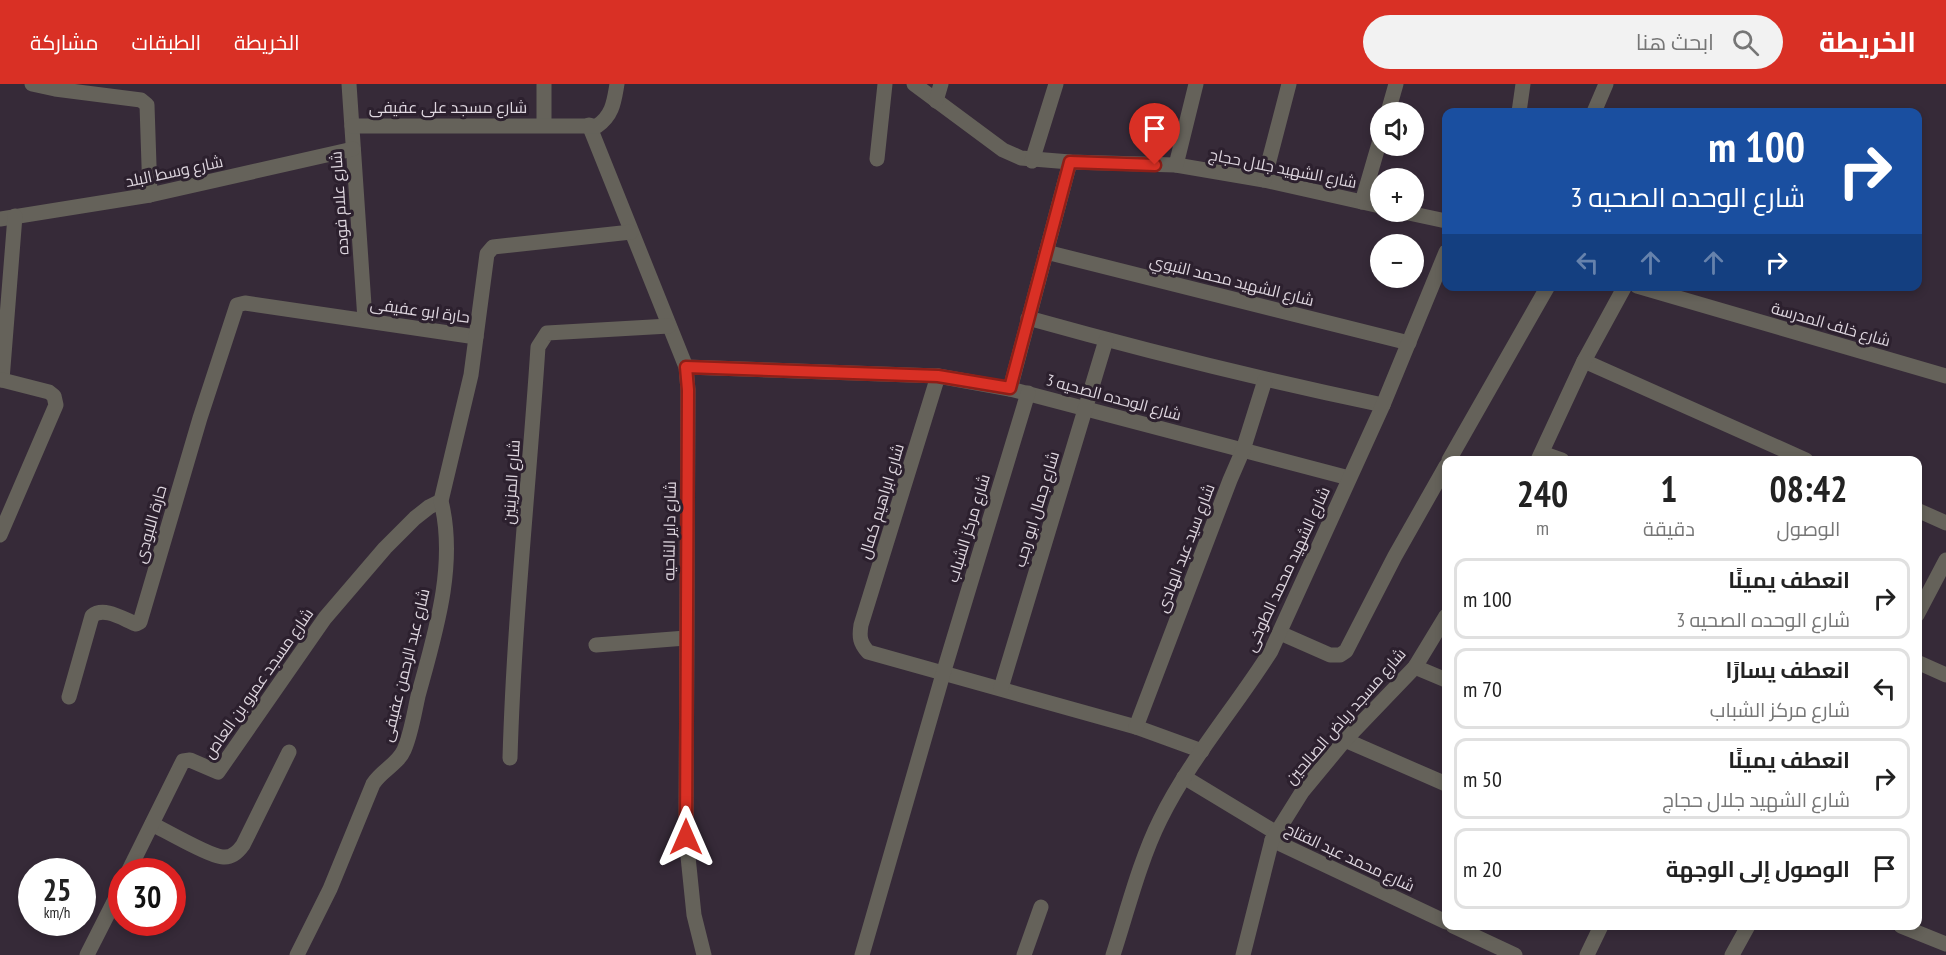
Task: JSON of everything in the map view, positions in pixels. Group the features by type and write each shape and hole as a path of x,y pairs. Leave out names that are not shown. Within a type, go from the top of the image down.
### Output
{"street":[{"path":"32,84 145,102 147,105 150,195"},
{"name":"شارع علام فوده","path":"349,84 365,320"},
{"name":"شارع مسجد على عفيفى","path":"544,84 544,125"},
{"path":"593,125 604,121 612,110 617,84"},
{"path":"877,159 885,84"},
{"name":"شارع الشهيد جلال حجاج","path":"914,84 1003,150 1021,158 1176,165 1264,180 1370,204"},
{"path":"936,101 941,84"},
{"path":"1032,160 1056,84"},
{"path":"1176,165 1196,84"},
{"path":"1264,180 1289,84"},
{"path":"1391,102 1396,84"},
{"path":"1520,108 1523,84"},
{"path":"1596,108 1606,84"},
{"name":"شارع مسجد على عفيفى","path":"352,126 593,125"},
{"name":"شارع داير الناحيه","path":"593,125 631,232 686,367 688,390 686,837 694,915 704,955"},
{"name":"شارع وسط البلد","path":"8,217 150,195 353,150"},
{"path":"1362,202 1375,156"},
{"path":"1010,388 1070,162"},
{"path":"1424,216 1442,219"},
{"path":"0,535 56,405 54,396 48,392 1,380 8,217"},
{"name":"حارة ابو عفيفى","path":"237,305 245,303 476,336 487,254 493,247 631,232"},
{"name":"شارع الشهيد محمد النبوي","path":"1046,252 1409,342"},
{"name":"شارع الشهيد محمد الطوخى","path":"1113,955 1155,831 1184,777 1251,684 1271,651 1383,405 1442,262"},
{"path":"1451,456 1545,291"},
{"path":"1540,456 1584,361 1622,291"},
{"name":"شارع خلف المدرسة","path":"1654,291 1946,376"},
{"name":"حارة اللبودى","path":"69,697 92,616 97,612 105,612 136,624 140,622 200,418 237,305"},
{"path":"1029,318 1265,380 1383,405"},
{"name":"شارع المزينين","path":"510,758 512,685 538,347 547,333 669,326"},
{"path":"441,501 471,375 476,336"},
{"name":"شارع جمال ابو رجب","path":"1001,688 1106,340"},
{"path":"1584,361 1797,456"},
{"name":"شارع الوحده الصحيه 3","path":"686,367 938,376 1010,388 1349,478"},
{"name":"شارع ابراهيم كمال","path":"938,376 859,636 868,652 943,674"},
{"name":"شارع سيد عبد الهادى","path":"1136,728 1243,450 1265,380"},
{"name":"شارع مركز الشباب","path":"862,955 943,674 1028,393"},
{"path":"1280,633 1330,655 1340,655 1346,651 1395,556 1442,473"},
{"name":"شارع مسجد عمرو بن العاص","path":"136,858 183,761 190,760 215,773 218,772 325,618 386,548 416,518 441,501"},
{"name":"شارع عبد الرحمن عفيفى","path":"297,955 330,889 377,778 405,749 428,661 443,589 447,538 441,501"},
{"path":"1922,512 1946,523"},
{"path":"1922,602 1946,560"},
{"name":"شارع مسجد رياض الصالحين","path":"1243,955 1273,836 1302,792 1345,740 1415,667 1442,626"},
{"path":"596,645 686,638"},
{"path":"1922,664 1946,675"},
{"path":"1415,667 1442,678"},
{"path":"943,674 1001,688 1136,728 1202,751"},
{"path":"1345,740 1442,782"},
{"path":"152,824 212,854 224,858 235,854 243,845 290,752"},
{"name":"شارع محمد عبد الفتاح","path":"1184,777 1273,836 1442,920"},
{"path":"1024,955 1041,907"},
{"path":"87,955 108,914"},
{"path":"1462,930 1515,955"},
{"path":"1587,955 1598,930"},
{"path":"1732,955 1746,930"},
{"path":"1910,930 1946,944"}],"route":[{"path":"686,837 688,390 686,367 938,376 1010,388 1070,162 1155,165"}]}
